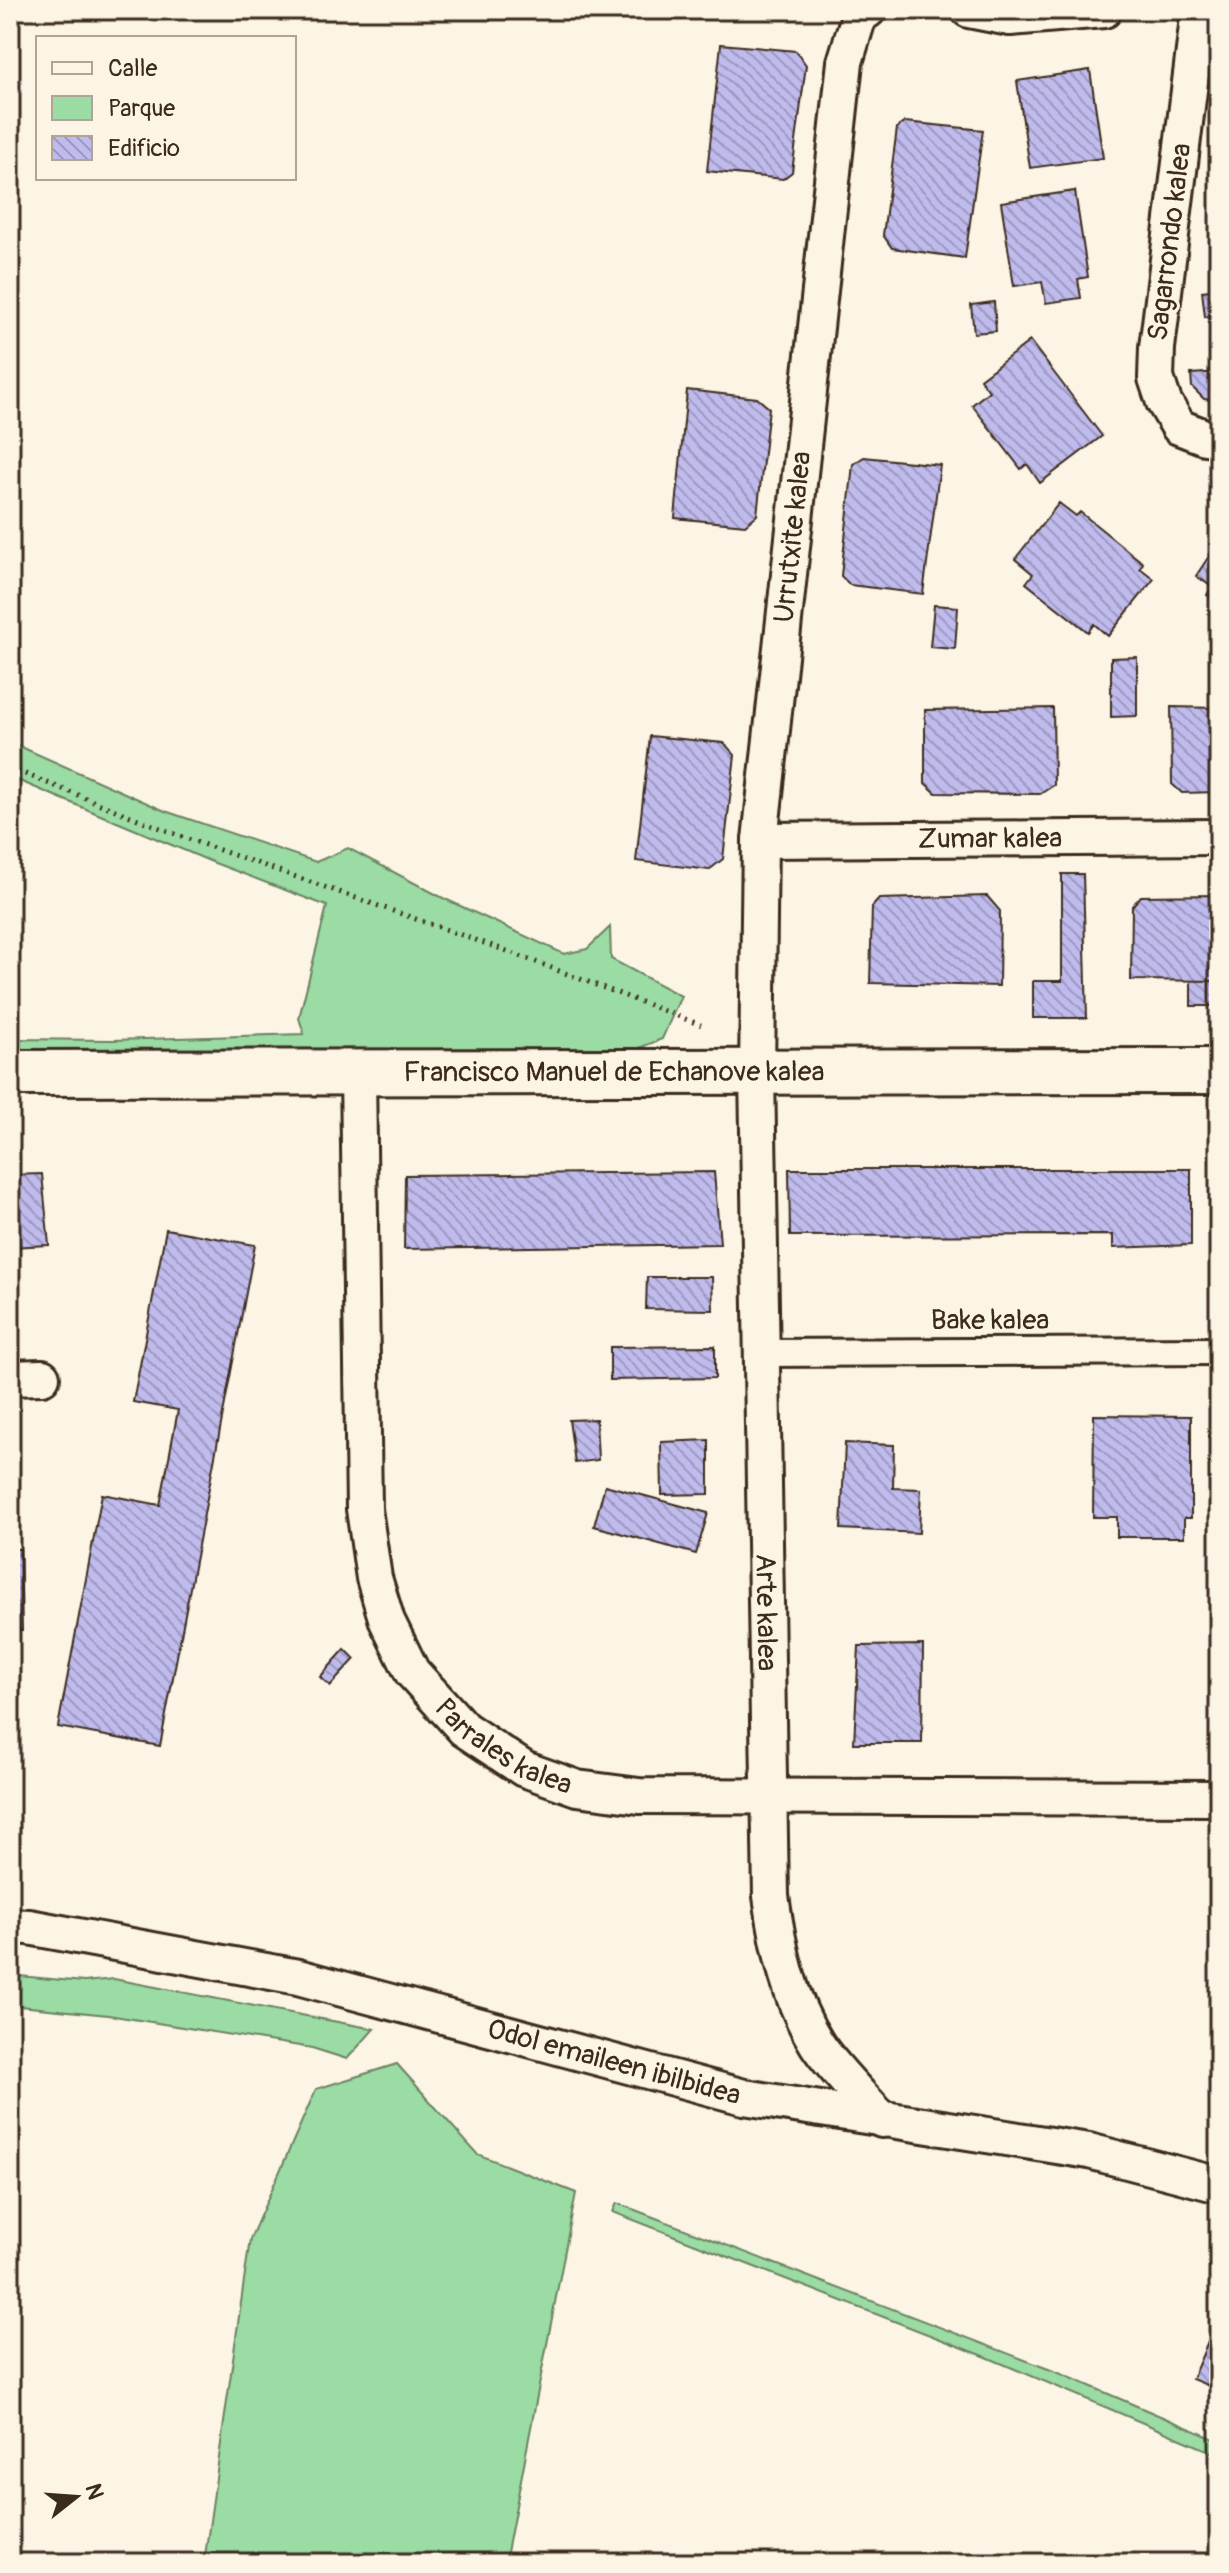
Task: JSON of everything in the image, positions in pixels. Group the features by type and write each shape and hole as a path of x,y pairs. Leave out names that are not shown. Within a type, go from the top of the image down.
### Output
{"street":[{"name":"Urrutxite kalea","path":"758,1059 760,840 845,62 859,16 868,10"},
{"path":"969,10 1010,18 1104,10"},
{"name":"Sagarrondo kalea","path":"1199,10 1157,348 1156,378 1164,402 1179,427 1219,439"},
{"name":"Zumar kalea","path":"760,840 1219,837"},
{"name":"Francisco Manuel de Echanove kalea","path":"10,1073 358,1073 758,1059 1219,1071"},
{"name":"Arte kalea","path":"758,1059 771,1896 778,1947 793,1994 817,2044 882,2120"},
{"name":"Parrales kalea","path":"358,1073 364,1509 374,1578 387,1621 412,1672 464,1729 524,1769 577,1788 639,1796 1219,1798"},
{"name":"Bake kalea","path":"761,1353 1219,1351"},
{"name":"Odol emaileen ibilbidea","path":"10,1926 298,1977 744,2097 1089,2151 1219,2185"}],"path":[{"path":"10,768 188,839 507,951 758,1059"}],"green space":[{"path":"10,742 165,811 316,862 348,848 443,898 564,954 587,949 610,927 611,959 681,996 662,1039 629,1052 10,1052 10,1039 113,1040 304,1034 299,1018 327,906 212,862 10,777"},
{"path":"10,1971 19,1976 84,1982 114,1979 374,2029 347,2059 312,2048 108,2015 10,2005"},
{"path":"397,2064 477,2154 576,2193 505,2563 204,2563 250,2239 316,2089"},
{"path":"617,2203 1064,2375 1219,2441 1219,2455 984,2356 613,2212"}],"building":[{"path":"721,44 796,51 806,65 792,172 783,179 707,171"},
{"path":"1090,70 1103,158 1030,168 1017,81"},
{"path":"905,122 983,130 965,258 892,248 883,235 897,128"},
{"path":"1075,191 1088,277 1078,279 1081,298 1046,303 1042,282 1014,286 1001,202"},
{"path":"1219,289 1219,315 1205,317 1202,291"},
{"path":"994,302 996,331 974,333 971,305"},
{"path":"1030,341 1102,436 1040,483 1027,464 1021,469 972,405 989,391 980,379"},
{"path":"1219,372 1219,401 1204,399 1192,387 1191,374"},
{"path":"687,390 757,398 769,408 757,515 745,525 675,518"},
{"path":"864,457 940,465 923,594 850,585 841,576 853,464"},
{"path":"1059,503 1076,516 1080,512 1143,563 1140,568 1154,579 1108,636 1094,624 1088,632 1026,583 1033,574 1015,559"},
{"path":"1219,541 1219,603 1207,595 1212,587 1196,576"},
{"path":"934,605 958,607 955,649 930,647"},
{"path":"1219,620 1219,643 1209,640"},
{"path":"1137,657 1137,716 1111,717 1111,658"},
{"path":"1171,707 1219,708 1219,792 1182,793 1172,784"},
{"path":"1053,708 1054,785 1040,794 936,793 925,783 925,710"},
{"path":"650,736 724,743 735,755 723,859 709,870 636,861"},
{"path":"1062,874 1083,874 1087,1018 1033,1018 1033,981 1062,981"},
{"path":"1219,895 1219,981 1131,980 1132,906 1141,896"},
{"path":"987,896 1000,911 999,986 870,983 872,907 879,899"},
{"path":"1191,981 1215,981 1216,1006 1191,1006"},
{"path":"789,1169 1191,1169 1191,1245 1113,1248 1113,1235 790,1236"},
{"path":"714,1172 720,1244 404,1249 405,1175"},
{"path":"42,1174 49,1245 10,1247 10,1175"},
{"path":"166,1229 255,1245 160,1746 58,1727 102,1494 160,1505 178,1410 133,1402"},
{"path":"647,1277 712,1277 713,1310 646,1309"},
{"path":"715,1346 715,1378 610,1380 610,1347"},
{"path":"1094,1415 1191,1416 1191,1518 1184,1518 1184,1537 1117,1537 1117,1517 1093,1517"},
{"path":"596,1419 598,1460 575,1463 569,1420"},
{"path":"709,1440 709,1494 662,1495 661,1442"},
{"path":"845,1443 894,1445 893,1488 921,1489 919,1533 841,1529"},
{"path":"605,1485 708,1513 696,1554 594,1526"},
{"path":"10,1549 20,1549 22,1630 10,1630"},
{"path":"923,1645 922,1743 854,1743 859,1646"},
{"path":"345,1649 355,1659 330,1686 320,1677"},
{"path":"1219,2317 1219,2390 1192,2379"}]}
